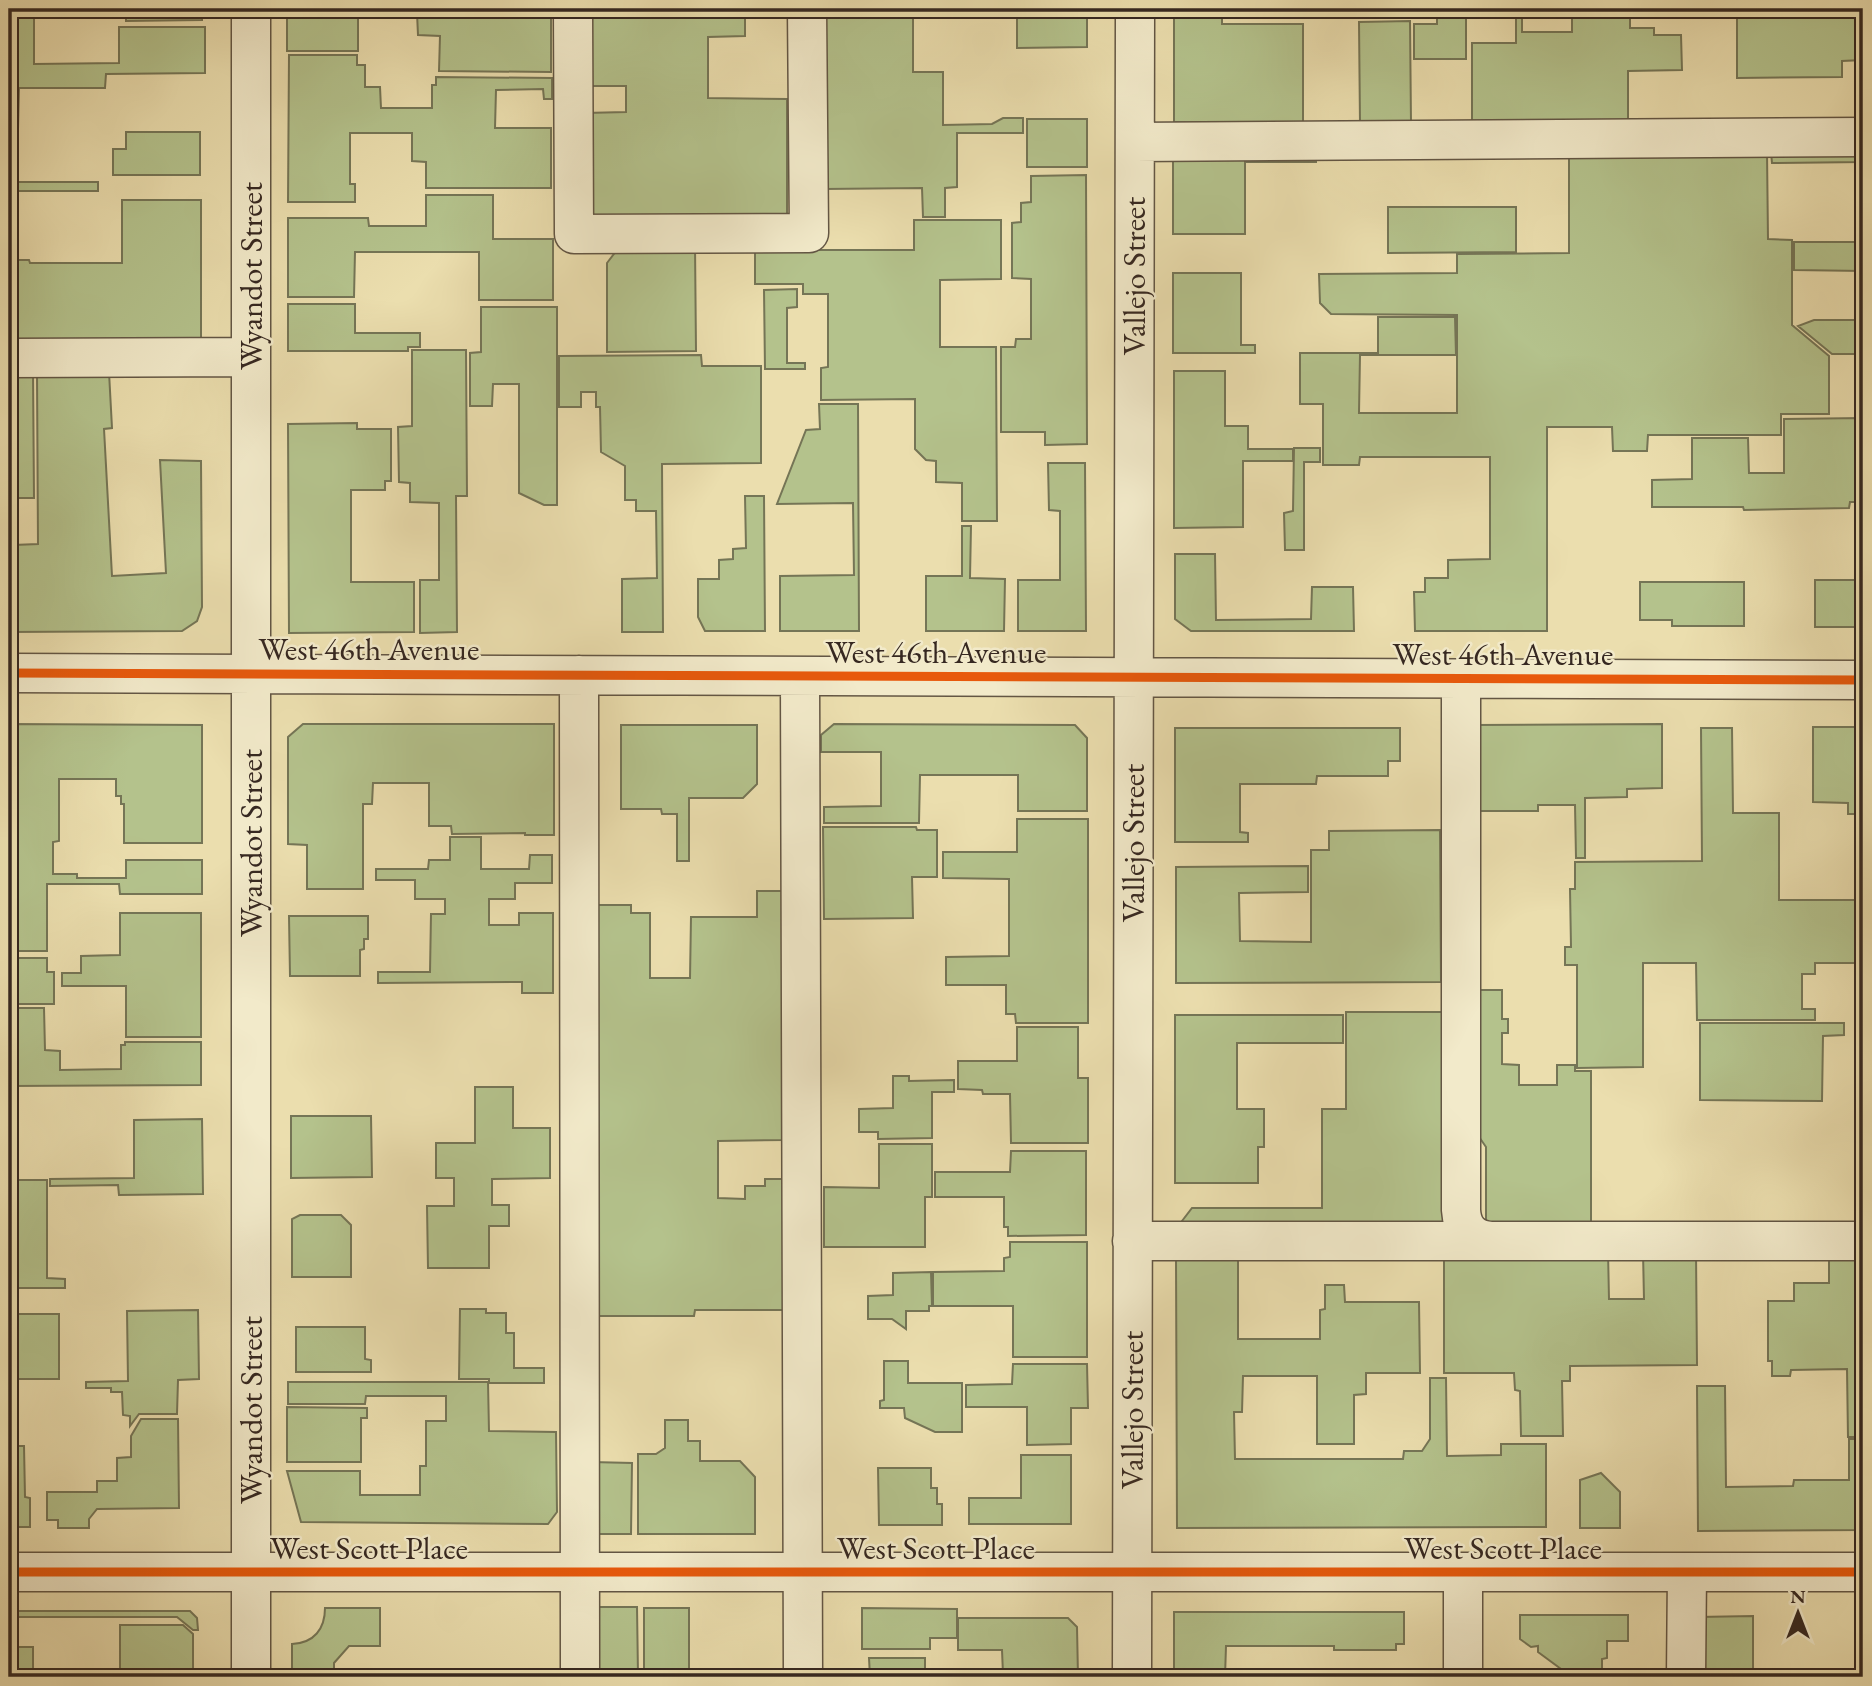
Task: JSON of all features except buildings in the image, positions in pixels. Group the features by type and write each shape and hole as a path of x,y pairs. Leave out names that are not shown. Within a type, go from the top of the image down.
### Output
{"street":[{"name":"Wyandot Street","path":"251,9 251,1677"},
{"path":"573,9 574,234 809,233 807,9"},
{"name":"Vallejo Street","path":"1132,1677 1135,9"},
{"path":"1135,142 1863,138"},
{"path":"9,358 251,357"},
{"name":"West 46th Avenue","path":"9,673 1863,680"},
{"path":"579,675 580,1677"},
{"path":"800,676 803,1677"},
{"path":"1461,678 1461,1219 1472,1236 1490,1241"},
{"path":"1431,1241 1441,1240 1456,1229 1461,1210"},
{"path":"1132,1241 1863,1241"},
{"name":"West Scott Place","path":"9,1573 1863,1573"},
{"path":"1463,1573 1463,1677"},
{"path":"1686,1677 1687,1573"}],"green space":[{"path":"9,9 34,9 34,64 119,63 119,27 205,27 205,73 106,74 105,88 19,88 18,129 9,129"},
{"path":"126,9 202,9 202,20 126,21"},
{"path":"287,9 551,9 551,72 439,71 440,36 418,35 417,13 358,13 358,51 287,51"},
{"path":"585,9 745,9 745,36 708,37 708,98 787,99 787,215 585,215 585,113 626,112 626,86 585,86"},
{"path":"824,9 1003,9 1003,15 913,15 913,72 943,72 943,125 992,124 1003,118 1023,118 1023,133 957,133 957,187 945,188 945,217 923,217 922,188 824,189"},
{"path":"1008,9 1087,9 1087,47 1017,48 1017,12"},
{"path":"1174,9 1222,9 1222,24 1303,24 1303,123 1174,122"},
{"path":"1437,9 1466,9 1466,59 1414,59 1414,24 1437,24"},
{"path":"1516,9 1522,9 1522,32 1572,32 1572,11 1630,9 1630,28 1654,28 1654,35 1681,35 1682,70 1628,71 1628,120 1472,121 1472,43 1516,43"},
{"path":"1863,12 1863,60 1842,61 1842,77 1737,78 1737,13"},
{"path":"1410,21 1411,124 1360,124 1359,22"},
{"path":"289,55 357,55 357,65 365,65 365,87 380,87 381,108 432,108 432,85 436,85 436,77 552,78 552,99 544,99 543,89 496,90 495,128 551,128 551,188 426,188 426,162 412,161 412,133 350,133 350,184 355,184 355,202 288,202"},
{"path":"1027,119 1087,119 1087,167 1027,167"},
{"path":"126,132 200,132 200,175 113,175 113,149 126,149"},
{"path":"1316,149 1316,162 1245,162 1245,234 1173,234 1173,160"},
{"path":"1863,151 1863,162 1772,163 1771,152"},
{"path":"1569,152 1767,152 1768,239 1792,240 1792,325 1829,356 1829,414 1781,414 1781,435 1648,435 1647,451 1613,451 1612,427 1547,427 1547,631 1415,631 1414,592 1425,592 1425,578 1448,578 1448,560 1490,559 1490,457 1360,457 1359,465 1323,465 1323,404 1300,404 1300,353 1378,353 1378,317 1455,317 1456,355 1360,355 1359,413 1457,413 1457,315 1331,314 1320,303 1319,274 1457,273 1457,254 1569,253"},
{"path":"1086,175 1087,444 1045,445 1045,432 1001,432 1001,347 1015,347 1016,339 1031,339 1031,279 1012,278 1012,223 1021,222 1021,203 1031,202 1031,176"},
{"path":"9,182 98,182 98,191 9,191"},
{"path":"426,195 493,195 493,239 553,239 553,300 479,300 479,252 355,252 354,297 288,297 288,218 368,218 369,226 426,226"},
{"path":"122,200 201,200 201,341 9,341 9,260 29,260 30,263 122,263"},
{"path":"1388,207 1516,207 1516,252 1388,253"},
{"path":"914,220 1001,220 1001,279 940,280 940,347 996,347 997,521 962,521 962,483 936,482 936,461 926,460 915,449 915,399 821,400 821,368 828,367 828,294 803,294 803,284 755,284 755,250 914,250"},
{"path":"1794,242 1863,242 1863,271 1794,270"},
{"path":"695,245 696,351 607,352 607,263 620,246"},
{"path":"1173,273 1241,273 1241,345 1255,345 1255,353 1173,353"},
{"path":"797,289 797,307 787,308 787,363 805,363 805,369 765,369 764,290"},
{"path":"288,304 355,304 355,333 420,333 420,347 408,347 408,351 288,351"},
{"path":"481,307 557,307 557,505 544,505 519,493 519,384 493,384 492,406 470,406 470,353 481,352"},
{"path":"1814,320 1863,320 1863,354 1832,354 1798,326"},
{"path":"412,350 466,350 467,496 456,496 457,632 420,633 420,580 439,580 439,503 410,502 410,483 399,482 398,427 412,426"},
{"path":"701,355 702,366 761,366 761,463 662,464 663,632 622,632 622,579 657,578 656,511 636,511 636,500 625,500 625,466 601,452 600,407 596,407 596,392 581,392 581,407 559,407 559,356"},
{"path":"1174,371 1225,371 1225,426 1248,426 1248,449 1293,449 1293,461 1243,461 1243,527 1174,528"},
{"path":"9,372 33,372 34,498 9,498"},
{"path":"109,372 112,428 104,429 112,576 166,573 160,460 201,461 202,607 197,621 182,631 9,632 9,576 14,575 14,545 38,544 37,373"},
{"path":"819,404 858,404 859,631 780,631 780,576 854,575 853,503 777,504 806,430 820,429"},
{"path":"1863,418 1863,502 1850,502 1849,508 1744,510 1743,507 1652,507 1652,480 1692,479 1692,438 1748,438 1749,473 1784,473 1784,419"},
{"path":"357,423 357,429 391,429 391,481 385,481 385,490 351,490 351,582 414,582 414,632 289,633 288,424"},
{"path":"1294,448 1320,448 1320,462 1304,462 1304,550 1285,550 1284,513 1293,511"},
{"path":"1048,463 1085,463 1086,631 1018,631 1018,580 1060,580 1060,511 1049,510"},
{"path":"745,496 764,496 765,631 705,631 698,617 698,579 719,579 719,560 733,559 733,549 746,548"},
{"path":"962,526 971,526 970,578 1005,579 1004,631 926,631 926,576 962,576"},
{"path":"1175,554 1215,554 1216,620 1311,619 1312,587 1353,587 1354,631 1191,631 1175,619"},
{"path":"1815,580 1863,580 1863,627 1815,627"},
{"path":"1640,582 1744,582 1744,626 1672,626 1672,620 1640,620"},
{"path":"9,724 202,725 202,843 124,843 124,804 121,804 121,796 116,796 116,779 59,779 59,841 53,842 53,874 77,874 77,878 126,878 126,860 202,860 202,894 120,894 119,884 47,884 47,951 9,951"},
{"path":"303,724 554,724 554,835 452,834 451,826 429,826 429,783 373,783 372,804 363,804 363,889 307,889 307,845 288,844 288,737"},
{"path":"834,724 1075,725 1087,738 1087,811 1018,811 1018,775 920,775 919,823 824,823 824,807 881,806 881,752 821,752 821,735"},
{"path":"1662,724 1662,788 1627,789 1627,797 1585,798 1585,858 1576,858 1575,805 1538,805 1538,811 1476,811 1475,725"},
{"path":"621,725 757,725 757,784 743,798 689,798 689,861 677,861 677,814 662,814 661,809 621,809"},
{"path":"1813,727 1863,727 1863,819 1860,819 1860,814 1848,814 1848,803 1813,802"},
{"path":"1175,728 1400,728 1400,761 1388,761 1388,776 1317,776 1316,784 1240,784 1240,832 1248,833 1248,842 1175,842"},
{"path":"1701,728 1732,728 1733,813 1779,813 1779,900 1863,900 1863,963 1815,963 1815,974 1802,974 1802,1009 1815,1009 1815,1020 1697,1020 1696,963 1643,963 1643,1067 1577,1068 1577,965 1565,965 1565,947 1571,947 1570,889 1575,889 1575,862 1702,861"},
{"path":"1017,819 1088,819 1088,1023 1016,1023 1015,1014 1006,1014 1006,985 946,985 946,957 1009,956 1009,879 943,878 943,852 1017,852"},
{"path":"823,827 916,827 917,830 937,830 937,877 912,877 913,918 824,919"},
{"path":"1440,830 1441,982 1176,983 1176,867 1308,866 1308,892 1239,893 1240,941 1311,942 1311,850 1329,850 1329,831"},
{"path":"450,837 481,837 481,869 529,869 530,855 552,855 552,883 515,883 515,899 489,899 489,925 519,925 519,913 553,913 553,993 522,993 522,982 378,983 378,972 430,972 431,914 445,914 445,899 415,899 415,880 376,880 376,869 428,869 429,860 450,860"},
{"path":"757,891 782,891 783,1140 718,1141 718,1198 745,1199 745,1186 765,1186 765,1179 786,1179 787,1310 695,1310 694,1316 587,1316 586,905 631,905 631,913 650,913 650,978 690,978 691,917 757,917"},
{"path":"120,913 201,913 201,1037 126,1037 126,986 62,986 62,973 81,973 81,956 120,955"},
{"path":"289,916 368,916 368,939 364,939 364,949 360,950 360,976 290,976"},
{"path":"9,958 47,958 47,972 54,972 54,1004 9,1004"},
{"path":"1475,990 1502,990 1502,1019 1508,1019 1508,1033 1502,1033 1502,1064 1519,1065 1519,1085 1557,1085 1557,1065 1575,1065 1575,1071 1591,1071 1591,1227 1486,1227 1486,1147 1475,1131"},
{"path":"9,1008 44,1008 45,1050 60,1051 60,1070 121,1069 121,1045 125,1045 125,1042 201,1042 201,1085 9,1086"},
{"path":"1346,1012 1445,1012 1444,1229 1192,1229 1182,1221 1192,1208 1322,1208 1322,1109 1346,1109"},
{"path":"1175,1015 1343,1015 1343,1043 1237,1043 1237,1109 1264,1109 1264,1147 1258,1147 1258,1183 1175,1183"},
{"path":"1700,1023 1844,1023 1844,1035 1823,1036 1822,1101 1700,1100"},
{"path":"1017,1027 1078,1027 1078,1078 1088,1078 1088,1143 1011,1143 1010,1094 983,1094 982,1090 958,1089 958,1061 1017,1061"},
{"path":"893,1076 909,1076 909,1081 954,1080 954,1092 932,1092 932,1138 878,1139 878,1132 859,1132 859,1109 893,1108"},
{"path":"475,1087 513,1087 513,1128 550,1128 550,1178 492,1179 492,1205 509,1205 509,1226 489,1226 489,1268 428,1268 427,1206 454,1206 454,1178 436,1178 436,1143 475,1143"},
{"path":"291,1116 371,1116 372,1177 291,1178"},
{"path":"202,1119 203,1194 119,1195 118,1185 50,1186 50,1179 134,1178 134,1120"},
{"path":"879,1144 932,1144 932,1197 925,1197 925,1247 824,1247 824,1187 879,1188"},
{"path":"1011,1151 1086,1151 1086,1235 1008,1236 1008,1227 1004,1227 1004,1197 935,1197 935,1172 1010,1172"},
{"path":"9,1180 47,1180 47,1278 65,1279 65,1288 9,1288"},
{"path":"300,1215 341,1215 351,1225 351,1277 292,1277 292,1219"},
{"path":"1010,1242 1087,1242 1087,1357 1013,1357 1013,1306 933,1306 933,1272 1004,1271 1004,1258 1010,1257"},
{"path":"1608,1250 1609,1299 1644,1299 1643,1252 1696,1252 1697,1365 1570,1366 1570,1381 1562,1381 1563,1436 1521,1436 1520,1391 1515,1390 1514,1373 1444,1373 1444,1251"},
{"path":"1863,1253 1863,1437 1848,1437 1847,1369 1791,1370 1790,1376 1772,1376 1772,1361 1768,1361 1768,1301 1794,1301 1794,1283 1829,1283 1829,1254"},
{"path":"1176,1257 1238,1257 1238,1339 1320,1339 1320,1310 1325,1309 1325,1285 1344,1285 1345,1302 1419,1302 1420,1373 1366,1373 1366,1394 1354,1395 1354,1444 1317,1444 1317,1376 1243,1376 1242,1412 1234,1412 1235,1459 1403,1459 1404,1451 1422,1451 1430,1439 1430,1378 1446,1378 1447,1456 1501,1455 1501,1444 1546,1444 1546,1527 1177,1528"},
{"path":"931,1272 932,1306 929,1306 929,1311 906,1311 906,1329 892,1319 868,1319 868,1296 893,1295 893,1273"},
{"path":"460,1309 486,1309 486,1313 506,1313 506,1333 514,1333 514,1368 544,1368 544,1383 489,1383 489,1379 459,1379"},
{"path":"198,1310 199,1379 178,1380 177,1414 139,1414 130,1426 130,1416 123,1415 122,1392 111,1392 111,1388 86,1388 86,1382 128,1381 127,1311"},
{"path":"9,1314 59,1314 59,1379 9,1379"},
{"path":"296,1327 365,1327 365,1359 371,1360 371,1372 296,1372"},
{"path":"884,1361 908,1361 908,1383 962,1383 962,1432 935,1432 905,1418 904,1408 880,1408 880,1401 884,1400"},
{"path":"1013,1364 1087,1364 1088,1408 1071,1408 1071,1444 1027,1445 1027,1407 966,1407 966,1385 1012,1384"},
{"path":"288,1382 488,1382 489,1431 556,1432 557,1512 548,1524 301,1522 287,1471 360,1471 360,1495 420,1495 420,1466 426,1466 426,1421 446,1421 446,1396 366,1396 365,1404 288,1404"},
{"path":"1697,1386 1725,1386 1726,1487 1793,1486 1794,1480 1849,1480 1849,1439 1863,1439 1863,1530 1698,1531"},
{"path":"287,1407 367,1408 367,1418 361,1418 361,1462 287,1462"},
{"path":"141,1419 178,1419 179,1508 97,1509 89,1519 89,1528 58,1528 58,1520 47,1520 47,1492 97,1492 97,1481 117,1481 117,1458 131,1457 131,1436"},
{"path":"665,1420 688,1420 688,1441 700,1441 700,1461 740,1461 755,1477 755,1534 638,1534 638,1454 656,1454 665,1448"},
{"path":"9,1446 24,1446 25,1497 30,1498 30,1527 9,1527"},
{"path":"1021,1455 1071,1455 1071,1524 969,1524 969,1498 1021,1498"},
{"path":"591,1462 632,1463 631,1534 591,1534"},
{"path":"878,1468 931,1468 931,1488 937,1488 937,1504 942,1504 942,1525 879,1525"},
{"path":"1601,1473 1620,1492 1620,1528 1580,1528 1580,1480"},
{"path":"583,1607 637,1607 638,1675 584,1677"},
{"path":"325,1608 380,1608 380,1646 349,1646 334,1663 334,1677 292,1677 292,1644 306,1641 317,1634 323,1622"},
{"path":"644,1608 689,1608 689,1677 656,1677 656,1672 644,1672"},
{"path":"862,1608 957,1609 957,1638 930,1638 930,1649 862,1649"},
{"path":"9,1611 190,1611 197,1618 198,1630 193,1630 177,1617 9,1617"},
{"path":"1174,1612 1404,1612 1404,1644 1396,1644 1396,1650 1334,1650 1334,1646 1226,1646 1225,1677 1174,1677"},
{"path":"1520,1615 1628,1615 1628,1641 1607,1641 1607,1658 1602,1659 1602,1669 1586,1669 1586,1676 1561,1677 1561,1669 1538,1652 1538,1646 1531,1647 1520,1639"},
{"path":"1753,1616 1753,1677 1699,1677 1698,1617"},
{"path":"958,1618 1068,1618 1077,1627 1078,1677 1003,1674 1002,1650 958,1650"},
{"path":"120,1625 183,1625 193,1634 193,1677 120,1677"},
{"path":"9,1647 33,1647 33,1677 9,1677"},
{"path":"869,1658 925,1658 925,1677 870,1677"}],"cycle path":[{"path":"9,673 1863,680"},
{"path":"9,1572 1863,1572"}]}
